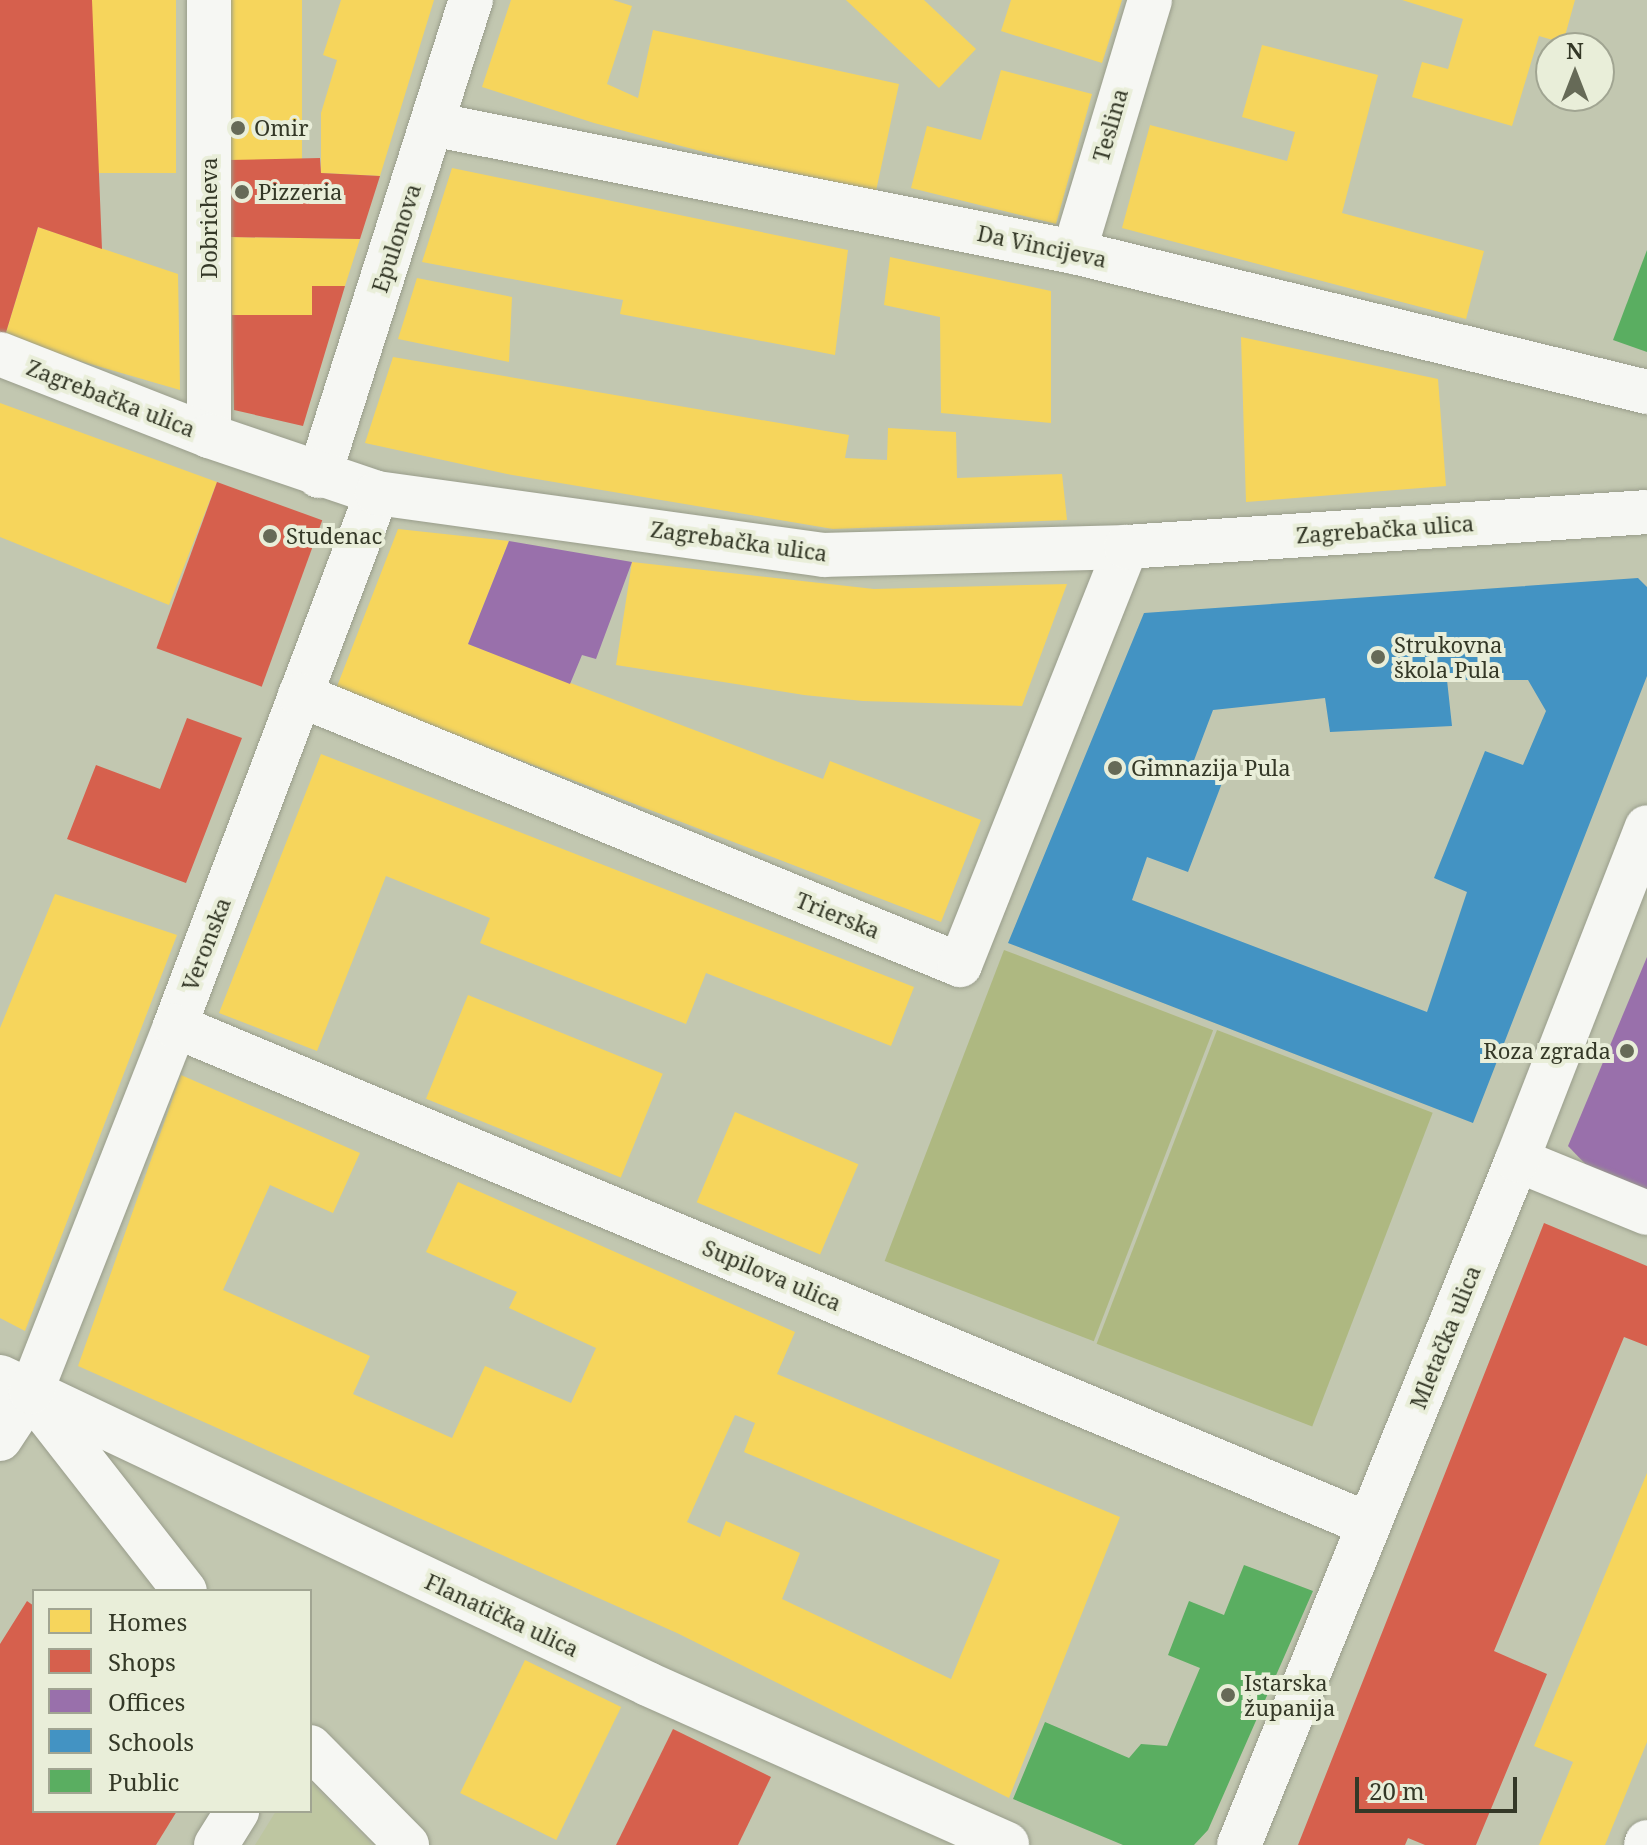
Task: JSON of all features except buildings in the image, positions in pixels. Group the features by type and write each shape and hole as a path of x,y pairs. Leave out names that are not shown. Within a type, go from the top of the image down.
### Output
{"street":[{"name":"Dobricheva","path":"209,0 209,436"},
{"name":"Epulonova","path":"319,476 471,0"},
{"name":"Teslina","path":"1074,252 1150,0"},
{"name":"Da Vincijeva","path":"432,124 1074,252 1647,392"},
{"name":"Zagrebačka ulica","path":"0,354 209,436 319,476 377,493 824,555 1126,547 1647,512"},
{"name":"Veronska","path":"0,1439 15,1385 175,1026 377,493"},
{"name":"Trierska","path":"300,695 960,965 1126,547"},
{"name":"Mletačka ulica","path":"1239,1845 1517,1160 1647,827"},
{"name":"Supilova ulica","path":"175,1026 1368,1524"},
{"path":"1517,1160 1647,1213"},
{"path":"15,1385 183,1589"},
{"name":"Flanatička ulica","path":"15,1385 648,1684 1007,1844"},
{"path":"312,1749 407,1845"},
{"path":"216,1845 236,1813"}],"shaded area":[{"path":"1004,950 1213,1030 1094,1341 885,1261"},
{"path":"1217,1030 1433,1113 1312,1426 1097,1344"},
{"path":"312,1784 372,1845 255,1845 275,1813 312,1813"}],"place":[{"name":"Omir","path":"238,128"},
{"name":"Pizzeria","path":"242,192"},
{"name":"Studenac","path":"270,536"},
{"name":"Strukovna škola Pula","path":"1378,657"},
{"name":"Gimnazija Pula","path":"1115,768"},
{"name":"Roza zgrada","path":"1627,1051"},
{"name":"Istarska županija","path":"1228,1695"}]}
